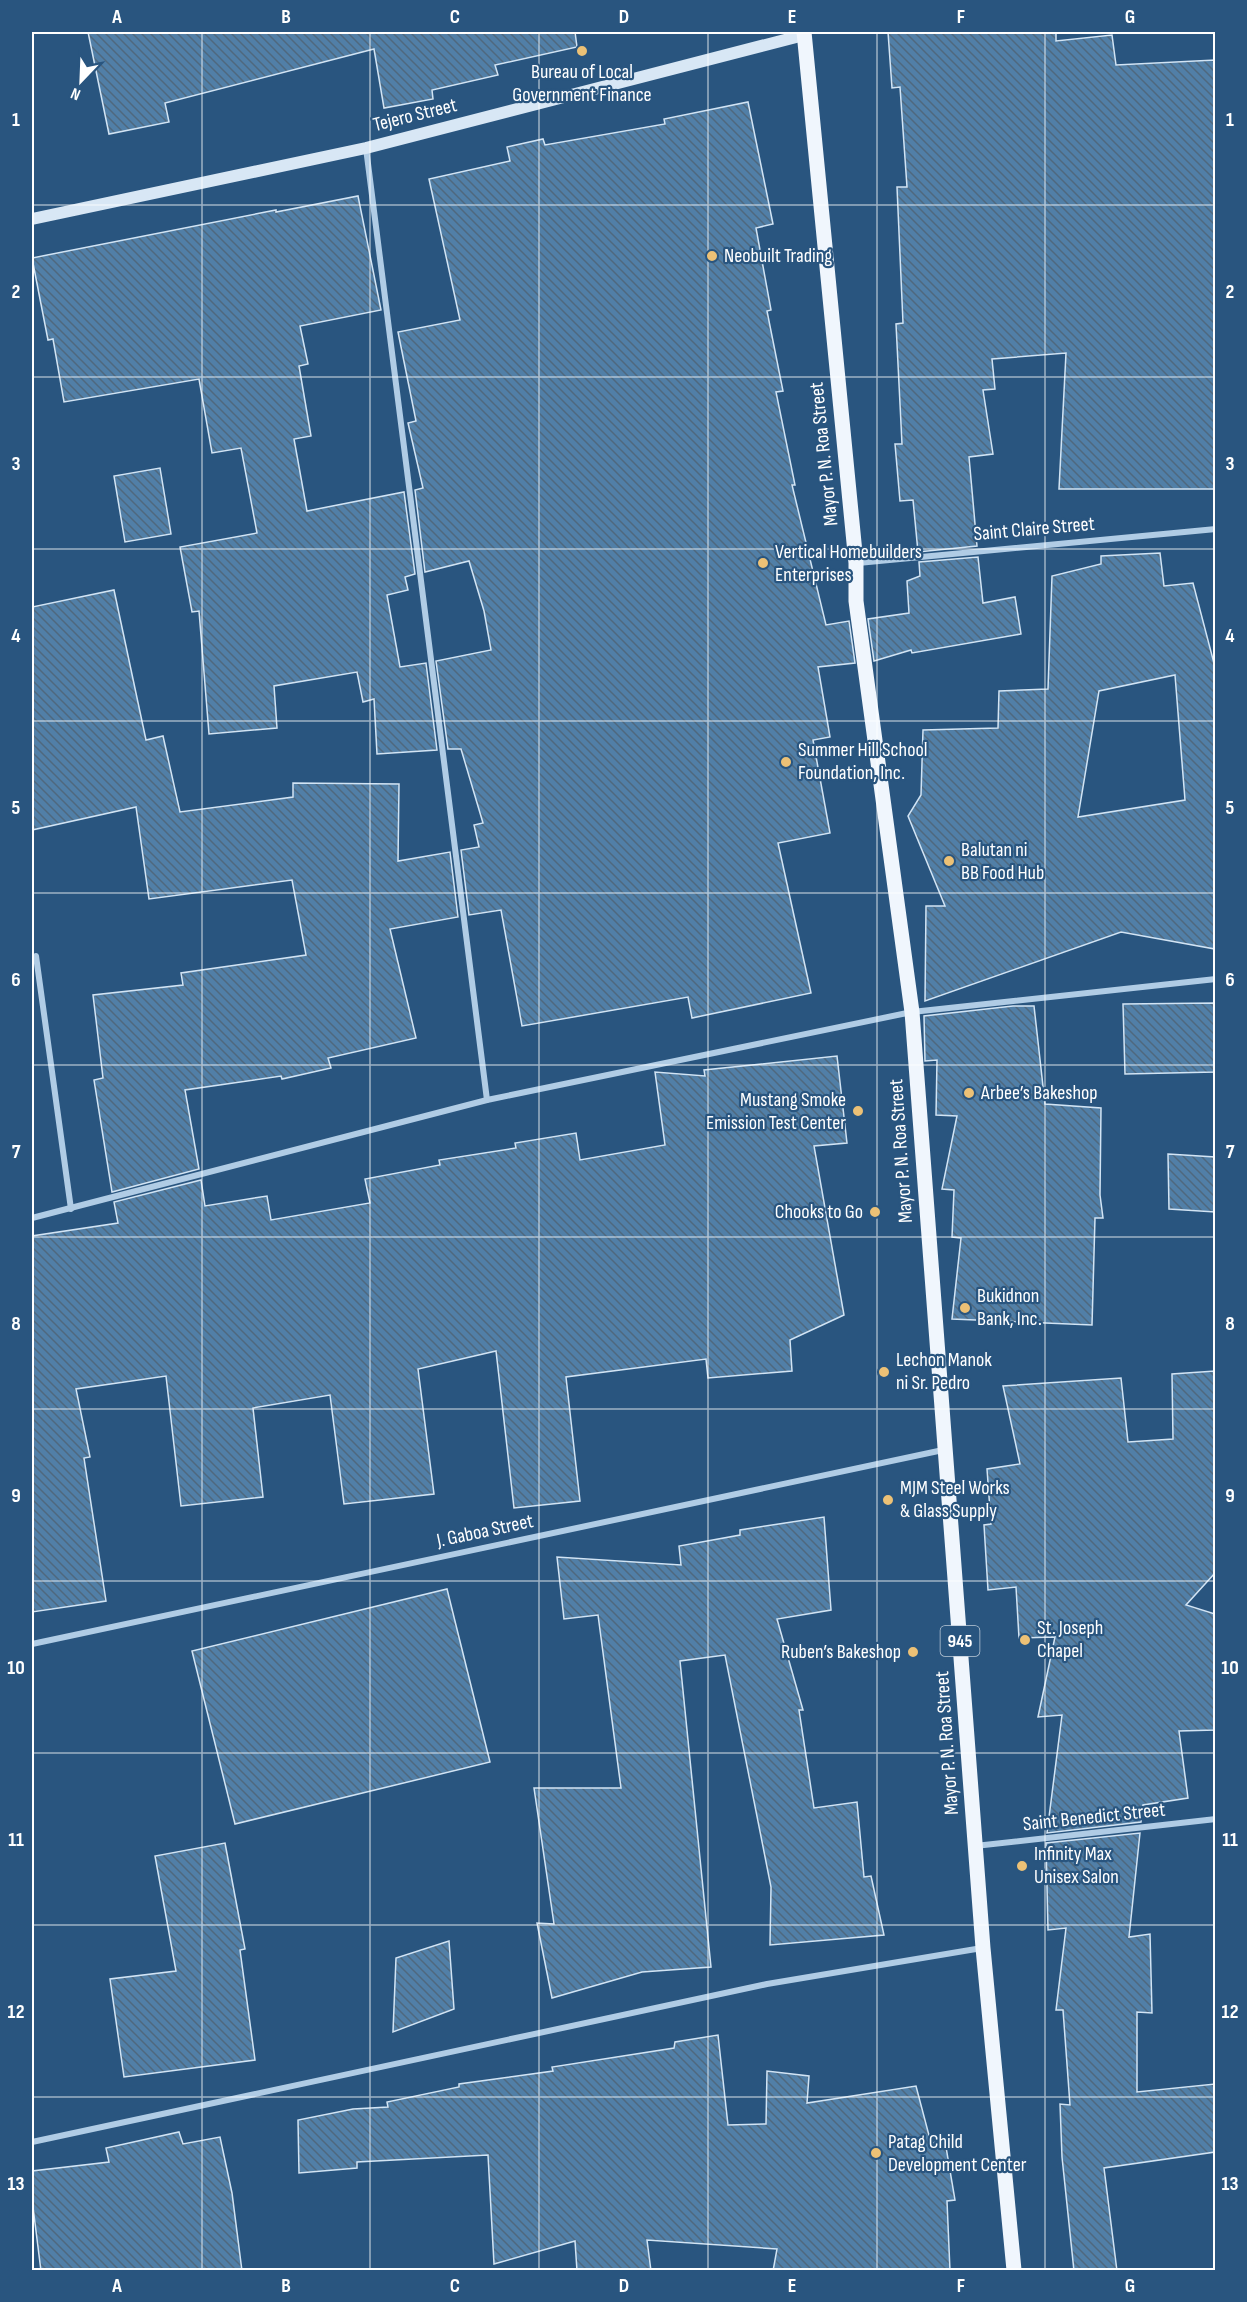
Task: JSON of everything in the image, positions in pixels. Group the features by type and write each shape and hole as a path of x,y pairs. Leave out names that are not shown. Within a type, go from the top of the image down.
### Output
{"main road":[{"name":"Tejero Street","path":"32,219 366,148 804,33"},
{"name":"Mayor P. N. Roa Street","path":"804,33 856,563 856,601 912,1012 983,1948 1014,2271"}],"street":[{"path":"366,148 487,1100"},
{"name":"Saint Claire Street","path":"856,563 1215,529"},
{"path":"36,956 71,1209"},
{"path":"32,1218 487,1100 912,1012 1215,979"},
{"name":"J. Gaboa Street","path":"32,1644 945,1450"},
{"name":"Saint Benedict Street","path":"975,1846 1215,1819"},
{"path":"32,2142 767,1984 983,1948"}],"building":[{"path":"88,32 575,32 577,47 495,65 498,75 432,90 433,99 384,108 374,49 165,103 169,122 109,134"},
{"path":"888,32 1056,32 1056,41 1112,35 1116,65 1215,60 1215,489 1059,489 1066,353 992,359 995,389 983,390 993,454 969,457 977,546 918,552 913,500 900,501 895,444 902,444 896,324 903,323 897,187 907,187 900,87 892,88"},
{"path":"748,102 773,224 756,228 771,310 767,311 783,391 776,392 795,485 792,485 826,625 849,621 855,663 818,667 830,737 813,740 830,833 778,843 811,993 692,1018 688,997 522,1026 501,910 469,915 461,850 479,847 474,825 483,823 461,749 448,749 436,661 491,650 484,611 469,561 425,572 415,490 423,488 408,423 416,421 398,332 460,320 429,179 510,161 507,147 543,139 545,145 665,124 664,119"},
{"path":"358,196 381,310 300,326 308,364 299,366 311,436 294,439 307,511 404,492 415,574 405,577 408,590 387,595 400,667 426,663 437,750 377,754 374,699 363,702 357,672 274,686 277,728 209,734 199,611 192,612 180,547 257,533 241,448 212,453 199,379 64,402 53,339 48,340 32,258"},
{"path":"160,468 171,534 125,542 114,476"},
{"path":"1160,553 1164,586 1193,583 1215,667 1215,949 1121,932 925,1001 926,906 945,906 908,816 921,795 923,730 998,728 999,691 1048,689 1052,576 1101,564 1101,556","holes":["1175,675 1185,800 1078,817 1099,691"]},
{"path":"978,557 983,603 1015,597 1021,634 912,653 911,650 874,661 868,619 909,613 907,581 920,576 919,562"},
{"path":"114,590 146,740 163,736 180,812 293,797 293,783 399,784 398,861 450,852 458,917 390,929 416,1038 328,1058 331,1068 282,1079 281,1076 185,1090 199,1169 112,1192 94,1080 103,1078 93,995 183,985 181,973 306,955 292,880 149,899 136,807 32,830 32,607"},
{"path":"1215,1003 1215,1072 1125,1074 1123,1004"},
{"path":"1013,1006 1034,1006 1045,1104 1101,1108 1100,1195 1103,1218 1095,1218 1092,1325 952,1319 961,1238 952,1237 954,1190 942,1189 957,1116 936,1115 937,1060 925,1061 924,1016"},
{"path":"837,1056 847,1143 814,1146 844,1315 790,1340 792,1371 708,1378 706,1359 566,1377 580,1501 514,1508 496,1351 418,1369 434,1494 344,1504 330,1395 253,1408 263,1497 181,1506 166,1376 76,1389 90,1457 84,1458 106,1601 32,1612 32,1236 118,1223 114,1202 201,1180 205,1206 267,1196 271,1220 370,1203 365,1179 440,1165 439,1160 516,1148 515,1143 576,1133 580,1160 665,1145 655,1072 705,1076 704,1070"},
{"path":"1168,1154 1215,1157 1215,1212 1169,1209"},
{"path":"1215,1371 1215,1573 1186,1605 1215,1614 1215,1730 1179,1731 1188,1798 1143,1805 1141,1822 1047,1833 1062,1715 1038,1717 1055,1637 1019,1638 1016,1587 988,1590 984,1525 991,1524 987,1469 1020,1464 1003,1386 1121,1378 1128,1442 1173,1439 1172,1374"},
{"path":"824,1517 831,1610 777,1619 803,1710 799,1710 814,1808 857,1802 864,1877 871,1876 884,1935 770,1945 771,1887 725,1655 680,1661 711,1967 642,1972 552,1998 537,1923 554,1924 534,1788 621,1788 598,1615 564,1619 557,1557 681,1565 679,1546 740,1535 740,1530"},
{"path":"447,1589 490,1762 235,1824 192,1651"},
{"path":"1140,1833 1129,1937 1150,1934 1152,2013 1137,2012 1137,2092 1215,2084 1215,2152 1104,2168 1117,2271 1074,2271 1062,2157 1060,2104 1070,2105 1063,2010 1056,2010 1066,1928 1048,1930 1046,1843"},
{"path":"225,1843 245,1949 240,1950 255,2060 124,2077 110,1979 176,1971 155,1856"},
{"path":"449,1941 454,2009 393,2032 396,1958"},
{"path":"718,2035 728,2125 766,2124 767,2071 809,2076 807,2103 916,2086 931,2143 945,2141 955,2200 947,2201 950,2271 773,2271 777,2249 647,2240 651,2271 577,2271 575,2241 494,2264 488,2155 357,2162 357,2168 299,2173 298,2120 353,2109 388,2107 387,2102 459,2087 459,2084 553,2071 552,2067 674,2048 675,2042"},
{"path":"179,2132 183,2144 220,2137 232,2193 242,2271 41,2271 32,2199 32,2171 109,2162 106,2148"}],"place":[{"name":"Bureau of Local Government Finance","path":"582,51"},
{"name":"Neobuilt Trading","path":"712,256"},
{"name":"Vertical Homebuilders Enterprises","path":"763,563"},
{"name":"Summer Hill School Foundation, Inc.","path":"786,762"},
{"name":"Balutan ni BB Food Hub","path":"949,861"},
{"name":"Arbee’s Bakeshop","path":"969,1093"},
{"name":"Mustang Smoke Emission Test Center","path":"858,1111"},
{"name":"Chooks to Go","path":"875,1212"},
{"name":"Bukidnon Bank, Inc.","path":"965,1308"},
{"name":"Lechon Manok ni Sr. Pedro","path":"884,1372"},
{"name":"MJM Steel Works & Glass Supply","path":"888,1500"},
{"name":"St. Joseph Chapel","path":"1025,1640"},
{"name":"Ruben’s Bakeshop","path":"913,1652"},
{"name":"Infinity Max Unisex Salon","path":"1022,1866"},
{"name":"Patag Child Development Center","path":"876,2153"}]}
